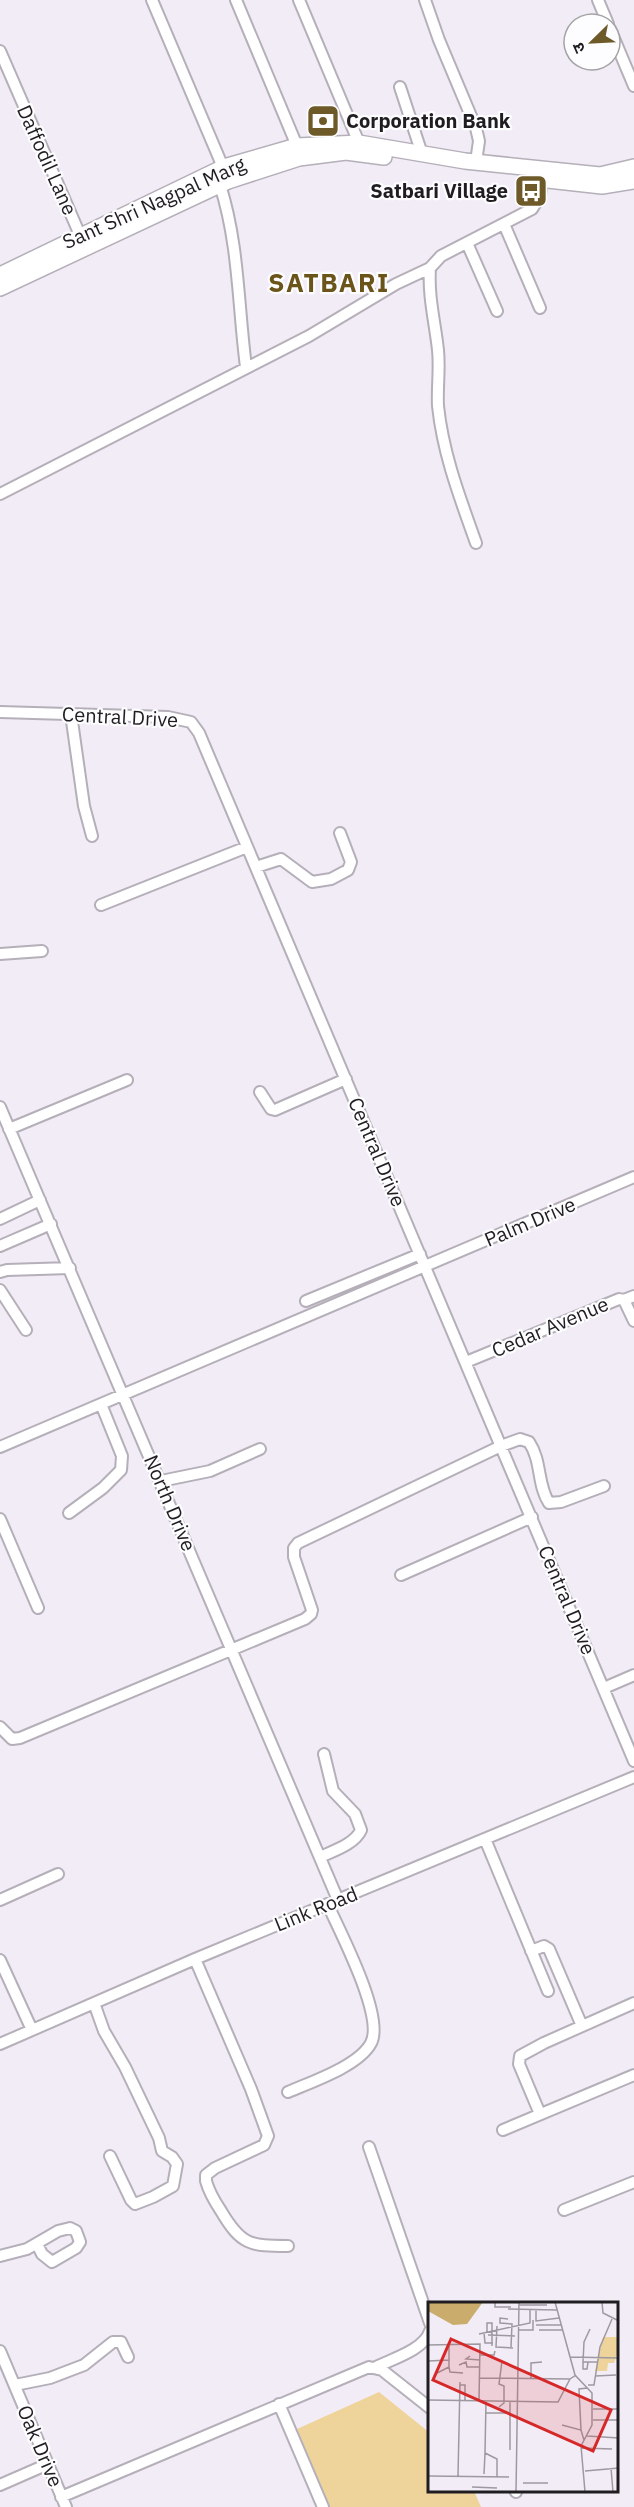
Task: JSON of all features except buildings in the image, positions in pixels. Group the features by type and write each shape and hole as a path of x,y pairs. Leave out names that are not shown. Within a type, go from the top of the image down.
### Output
{"main road":[{"name":"Sant Shri Nagpal Marg","path":"0,288 224,178 297,146 359,143 602,186 634,181"},
{"name":"Sant Shri Nagpal Marg","path":"0,275 80,235 143,208 224,178 299,159 346,152 459,170 543,174 600,175 634,167"}],"street":[{"path":"152,0 224,178 237,260 240,319 246,367"},
{"path":"236,0 297,146"},
{"path":"299,0 359,143"},
{"path":"425,0 476,128 479,141 476,162"},
{"name":"Daffodil Lane","path":"0,51 80,235"},
{"path":"622,58 634,86"},
{"path":"400,87 422,154"},
{"path":"0,494 309,336 396,285 430,268 437,259 536,206 543,174"},
{"path":"504,224 540,309"},
{"path":"467,243 497,310"},
{"path":"430,268 432,316 438,357 438,404 441,428 453,478 476,543"},
{"name":"Central Drive","path":"0,712 168,717 191,722 199,733 634,1761"},
{"path":"70,714 83,799 92,836"},
{"path":"256,867 280,859 312,882 331,879 348,870 351,862 340,833"},
{"path":"101,905 248,847"},
{"path":"0,954 42,951"},
{"path":"260,1092 267,1105 275,1110 346,1079"},
{"path":"9,1129 127,1080"},
{"name":"North Drive","path":"0,1107 320,1857 333,1903 370,2004 374,2024 371,2043 358,2057 288,2092"},
{"name":"Palm Drive","path":"0,1447 634,1177"},
{"path":"0,1219 40,1200"},
{"path":"0,1246 51,1224"},
{"path":"306,1301 420,1254"},
{"path":"0,1272 70,1268"},
{"path":"0,1290 26,1330"},
{"path":"629,1298 634,1321"},
{"name":"Cedar Avenue","path":"466,1362 619,1299 629,1298"},
{"path":"69,1513 104,1488 122,1470 122,1456 101,1404"},
{"path":"0,1727 12,1739 20,1738 305,1619 311,1614 309,1599 294,1557 294,1548 298,1543 501,1446 520,1439 529,1442 537,1459 542,1488 549,1503 561,1502 604,1486"},
{"path":"161,1481 210,1471 260,1449"},
{"path":"400,1575 532,1517"},
{"path":"0,1520 38,1608"},
{"path":"604,1688 634,1675"},
{"path":"320,1857 351,1842 361,1830 354,1814 333,1791 324,1754"},
{"name":"Link Road","path":"0,2044 195,1959 634,1777"},
{"path":"485,1839 548,1991"},
{"path":"0,1900 58,1874"},
{"path":"531,1951 544,1946 549,1949 582,2026"},
{"path":"195,1959 251,2089 268,2136 264,2145 215,2168 206,2175 206,2181 230,2227 238,2237 256,2244 288,2246"},
{"path":"0,1960 32,2030"},
{"path":"94,2003 104,2031 125,2067 159,2138 162,2151 172,2157 177,2164 173,2186 135,2204 110,2156"},
{"path":"540,2114 518,2060 524,2053 634,2003"},
{"path":"503,2130 634,2075"},
{"path":"369,2147 428,2317"},
{"path":"564,2210 634,2182"},
{"path":"0,2256 37,2244"},
{"path":"64,2502 279,2404 359,2370 376,2367 418,2346 424,2342 428,2335"},
{"path":"15,2385 50,2378 84,2365 113,2342 121,2342 128,2357"},
{"name":"Oak Drive","path":"0,2352 64,2502"},
{"path":"376,2367 428,2407"},
{"path":"279,2404 323,2507"},
{"path":"0,2485 48,2464"}],"shaded area":[{"path":"379,2392 428,2431 428,2492 474,2492 481,2507 330,2507 297,2429"}],"place":[{"name":"Corporation Bank","path":"323,121"},
{"name":"Satbari Village","path":"531,191"}],"district":[{"name":"SATBARI","path":"329,283"}]}
